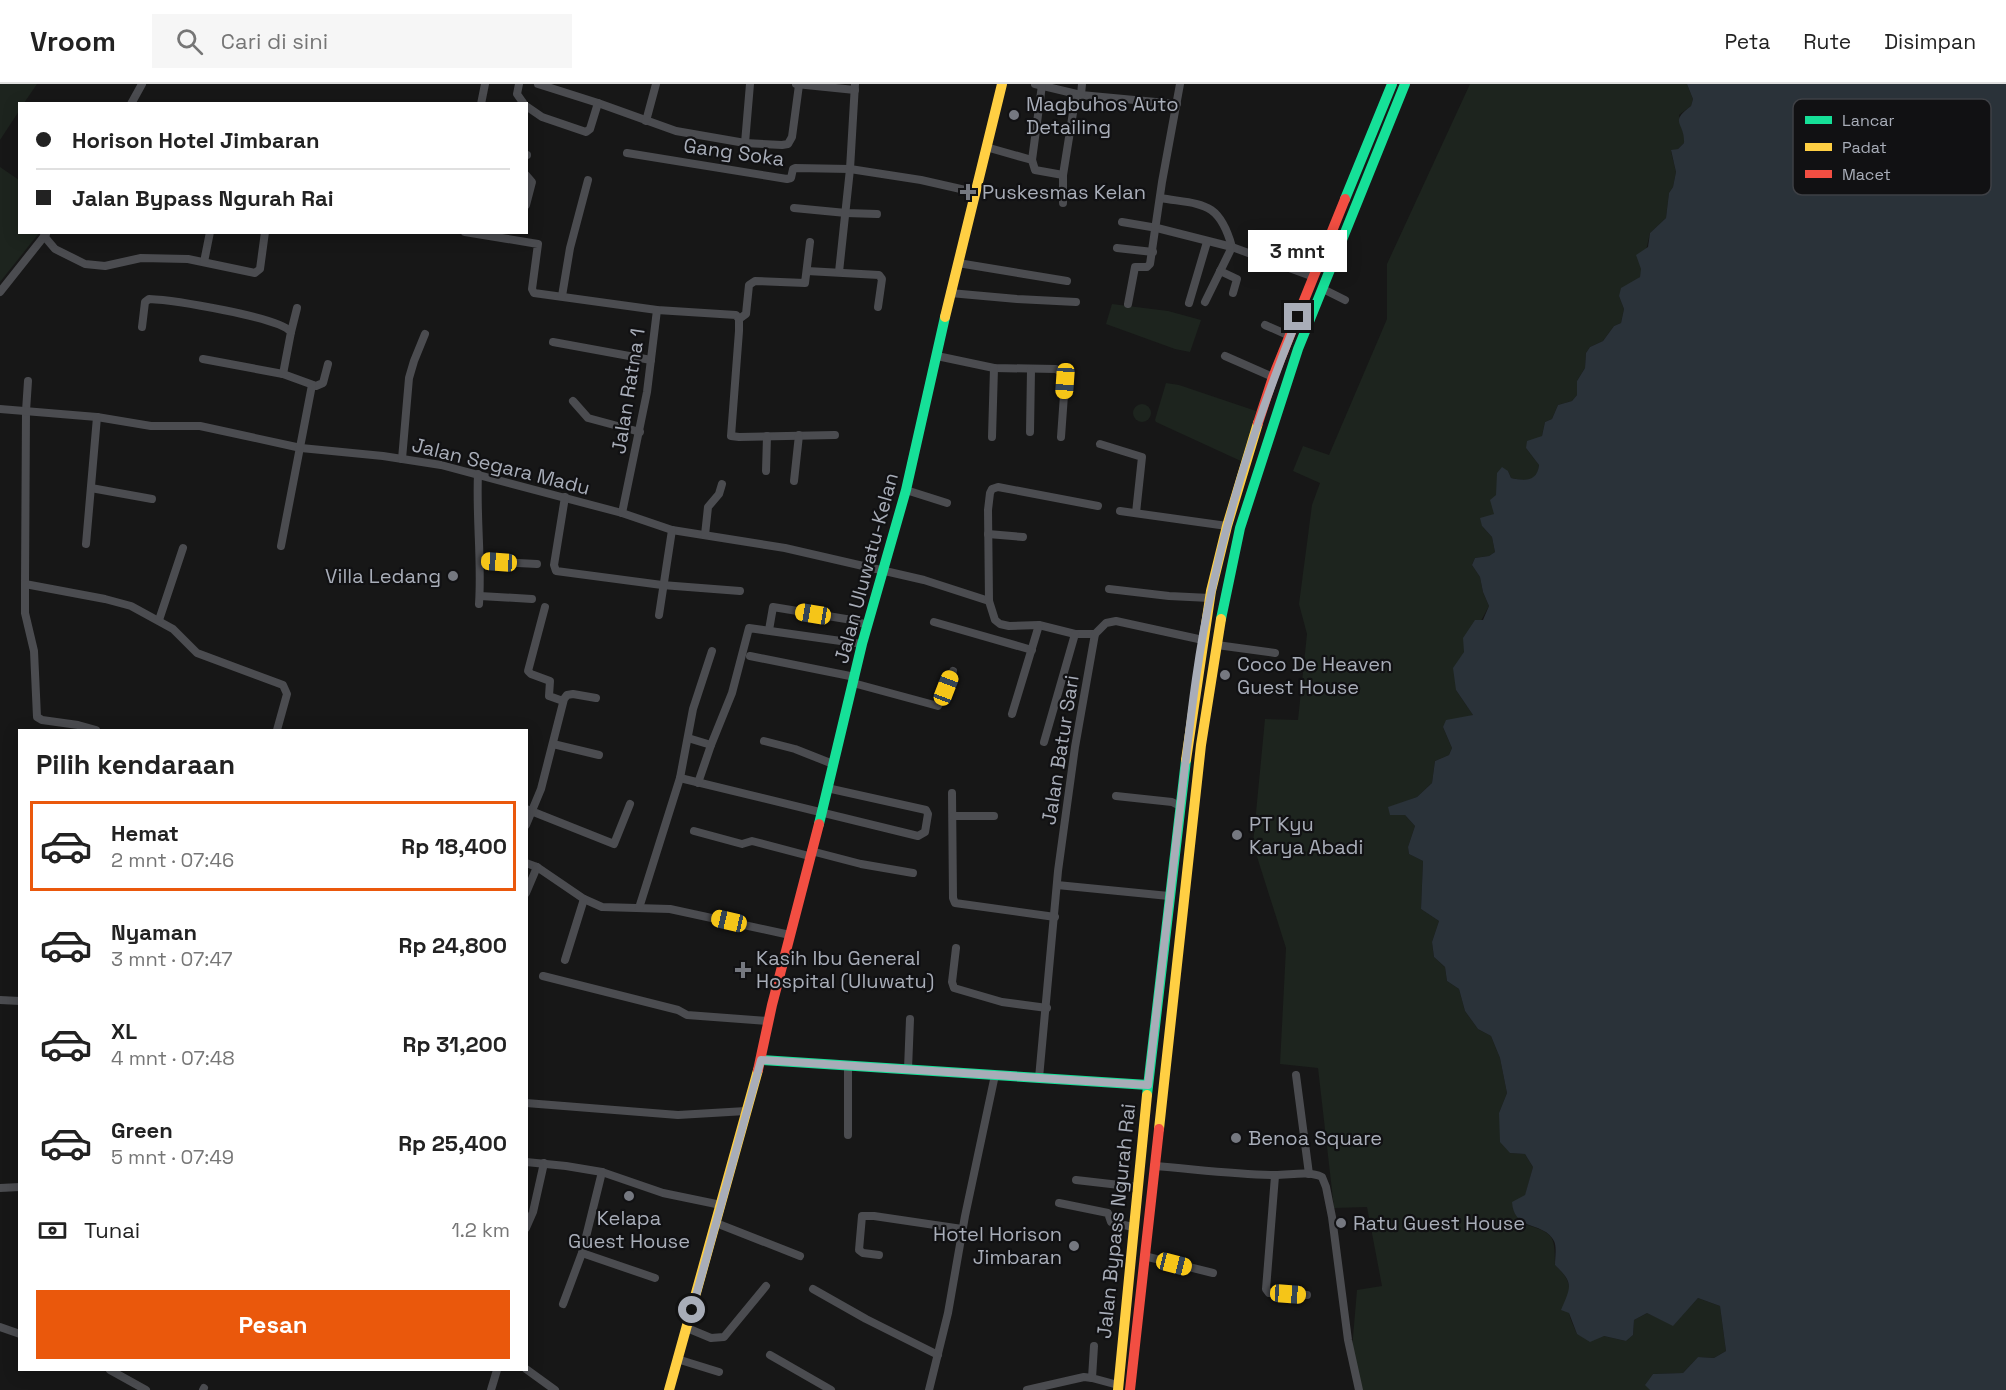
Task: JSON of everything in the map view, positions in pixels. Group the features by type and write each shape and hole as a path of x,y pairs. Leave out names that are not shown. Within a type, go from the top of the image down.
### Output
{"main road":[{"name":"Jalan Uluwatu-Kelan","path":"669,1390 761,1060 768,1021 822,812 862,644 906,490 950,293 1002,84"},
{"name":"Jalan Bypass Ngurah Rai","path":"1118,1388 1137,1187 1169,896 1210,598 1246,458 1273,377 1392,84"},
{"name":"Jalan Bypass Ngurah Rai","path":"1130,1390 1201,745 1226,591 1240,528 1298,349 1405,84"},
{"path":"761,1060 1162,1087"}],"street":[{"path":"132,102 142,84"},
{"path":"481,102 485,84"},
{"path":"519,84 517,95 523,102"},
{"path":"538,84 687,134 745,143 782,145 788,144 792,136 799,85"},
{"path":"646,121 656,84"},
{"path":"745,143 750,84"},
{"path":"794,84 855,87 850,170 839,272"},
{"path":"1063,203 1063,175 1078,94 1082,84"},
{"path":"1128,304 1135,268 1149,265 1153,252 1180,84"},
{"path":"1063,175 1035,170 1032,160 1039,85 1078,94 1177,104"},
{"path":"528,107 542,117 586,132 590,129 598,103"},
{"path":"986,147 1032,160"},
{"name":"Gang Soka","path":"627,153 787,179 791,178 795,168 850,170 921,180 974,192"},
{"path":"528,177 532,182 528,197"},
{"path":"562,296 570,248 588,180"},
{"path":"1160,198 1212,209 1222,221 1232,247 1205,302"},
{"path":"794,208 877,214"},
{"path":"1122,222 1157,228 1232,247 1314,277"},
{"path":"0,292 46,234 55,249 85,264 105,266 141,258 188,259 255,273 259,271 265,234"},
{"path":"204,262 210,234"},
{"path":"492,234 518,236 538,244 532,292 657,310 733,315 739,319"},
{"path":"810,242 807,271 803,284 755,281 749,285 746,314 739,319 730,434 734,437 835,435"},
{"path":"1189,303 1207,242"},
{"path":"1117,248 1153,252"},
{"path":"958,262 1067,281"},
{"path":"807,271 881,276 878,307"},
{"path":"1220,271 1238,279 1233,293"},
{"path":"1323,289 1345,300"},
{"path":"950,293 1076,302"},
{"path":"142,327 145,302 149,299 223,310 274,322 291,332"},
{"path":"283,374 297,308"},
{"name":"Jalan Ratna 1","path":"622,513 647,392 657,310"},
{"path":"1265,325 1290,336"},
{"path":"402,459 409,378 425,334"},
{"path":"553,342 651,360"},
{"path":"937,356 994,368 1056,369 1064,374 1061,437"},
{"path":"1225,356 1273,377"},
{"path":"203,358 283,374 319,386 323,383 328,364"},
{"path":"992,437 994,368"},
{"path":"1030,432 1031,370"},
{"path":"28,381 25,613 34,651 37,717 42,720 92,729"},
{"path":"281,546 312,385"},
{"path":"573,401 588,418 640,432"},
{"name":"Jalan Segara Madu","path":"0,409 97,417 151,426 208,427 301,448 441,465 622,513 672,530 785,548 882,572"},
{"path":"86,544 97,417"},
{"path":"794,481 799,435"},
{"path":"766,471 767,436"},
{"path":"1100,444 1142,458 1136,513"},
{"path":"478,474 477,507 481,561 479,600 532,599"},
{"path":"705,536 708,507 719,494 722,484"},
{"path":"91,488 152,499"},
{"path":"1098,506 1035,493 994,488 990,493 988,534 989,601 993,618 1000,624 1009,626 1039,625 1075,634 1095,634 1104,625 1116,621 1203,640"},
{"path":"906,490 947,503"},
{"path":"565,497 555,570 662,585 740,591"},
{"path":"1120,511 1227,526"},
{"path":"659,615 672,530"},
{"path":"988,534 1023,537"},
{"path":"159,620 183,548"},
{"path":"481,561 537,564"},
{"path":"882,572 924,580 989,601"},
{"path":"25,584 120,602 139,609 177,632 191,650 284,686 286,695 277,729"},
{"path":"1108,590 1210,598"},
{"path":"545,607 528,671 550,681 549,696 563,701"},
{"path":"769,630 772,607 852,620 867,625"},
{"path":"934,622 1032,650"},
{"path":"1012,714 1039,625"},
{"path":"698,783 732,693 748,628 862,644"},
{"path":"1044,742 1075,634"},
{"name":"Jalan Batur Sari","path":"1039,1078 1058,871 1075,747 1095,634"},
{"path":"1217,645 1275,653"},
{"path":"639,908 680,778 693,710 712,651"},
{"path":"750,656 854,680 937,706 940,704 953,671"},
{"path":"596,698 571,694 567,695 563,701 541,789 530,810 614,844 630,804"},
{"path":"688,738 711,745"},
{"path":"764,741 795,749 833,764"},
{"path":"553,744 599,755"},
{"path":"680,778 918,836 926,832 928,814 926,810 827,788"},
{"path":"952,793 953,898 955,903 1055,917"},
{"path":"1116,796 1172,802 1180,806"},
{"path":"953,816 994,816"},
{"path":"693,831 742,844 752,841 913,873"},
{"path":"528,864 537,867 584,899 602,907 679,910 790,935"},
{"path":"528,888 537,867"},
{"path":"1057,885 1169,896"},
{"path":"565,960 584,899"},
{"path":"956,948 952,982 954,988 1002,1002 1047,1008"},
{"path":"543,976 678,1010 687,1015 768,1021"},
{"path":"0,1000 18,1001"},
{"path":"908,1069 910,1019"},
{"path":"848,1065 848,1135"},
{"path":"929,1390 948,1313 962,1229 995,1075"},
{"path":"1296,1075 1309,1174"},
{"path":"528,1102 678,1115 746,1111"},
{"path":"528,1161 602,1172 663,1193 721,1205"},
{"path":"528,1223 533,1212 544,1163"},
{"path":"1154,1166 1275,1176 1309,1174 1321,1176 1326,1187 1341,1275 1348,1340 1359,1390"},
{"path":"563,1304 582,1253 602,1172"},
{"path":"1275,1176 1266,1289 1269,1293 1306,1295"},
{"path":"1076,1180 1137,1187"},
{"path":"0,1188 18,1187"},
{"path":"1059,1203 1108,1213 1111,1223 1133,1227"},
{"path":"879,1255 863,1254 859,1250 862,1216 962,1229"},
{"path":"716,1223 800,1256"},
{"path":"582,1253 655,1278"},
{"path":"1144,1256 1213,1273"},
{"path":"687,1328 711,1338 724,1337 766,1286"},
{"path":"813,1289 938,1355"},
{"path":"0,1327 18,1333"},
{"path":"1092,1378 1094,1346"},
{"path":"770,1355 831,1390"},
{"path":"677,1359 719,1372"},
{"path":"112,1371 146,1390"},
{"path":"491,1390 497,1371"},
{"path":"528,1371 544,1386 555,1390"},
{"path":"1027,1390 1084,1377 1118,1388"}],"shaded area":[{"path":"0,84 37,84 25,102 18,102 18,113 0,140"},
{"path":"1470,84 1687,84 1693,99 1691,106 1679,115 1684,143 1678,149 1671,151 1676,172 1673,187 1669,193 1666,218 1650,233 1640,277 1619,296 1624,309 1621,323 1614,326 1603,341 1590,347 1586,353 1585,368 1577,381 1577,395 1572,401 1558,405 1552,419 1545,422 1542,436 1526,448 1539,465 1536,475 1530,479 1521,480 1511,478 1508,471 1497,473 1498,488 1494,514 1482,526 1492,537 1495,552 1489,556 1475,558 1472,565 1480,577 1489,606 1464,652 1456,690 1473,715 1443,727 1452,748 1449,755 1435,761 1432,783 1417,797 1388,808 1405,815 1415,826 1408,847 1409,854 1423,861 1421,909 1439,921 1432,942 1434,957 1445,967 1447,981 1459,989 1465,1011 1478,1029 1491,1036 1500,1058 1507,1093 1499,1113 1510,1153 1525,1154 1533,1167 1525,1196 1524,1224 1547,1233 1553,1241 1555,1265 1568,1281 1569,1313 1577,1334 1604,1336 1626,1341 1633,1335 1634,1320 1647,1313 1673,1325 1698,1298 1720,1306 1726,1351 1714,1358 1698,1357 1683,1373 1653,1374 1646,1384 1650,1390 1361,1390 1352,1349 1357,1290 1382,1286 1367,1207 1334,1208 1318,1068 1280,1064 1286,948 1253,844 1265,719 1298,720 1307,634 1299,604 1312,505 1320,483 1293,471 1303,446 1329,455 1387,319 1387,264"},
{"path":"1687,84 2006,84 2006,1390 1650,1390 1645,1385 1653,1374 1683,1373 1698,1357 1714,1358 1726,1351 1720,1306 1698,1298 1673,1326 1647,1313 1634,1320 1633,1335 1626,1341 1604,1336 1590,1342 1577,1334 1569,1313 1561,1310 1569,1286 1565,1276 1555,1265 1554,1241 1544,1231 1518,1218 1514,1211 1512,1202 1525,1195 1533,1167 1525,1154 1510,1153 1500,1142 1499,1113 1507,1093 1500,1058 1491,1036 1478,1029 1465,1011 1459,989 1447,981 1445,967 1434,957 1432,942 1439,921 1421,909 1423,861 1409,854 1408,847 1415,826 1405,815 1390,815 1388,807 1417,797 1432,783 1435,761 1449,755 1452,748 1443,727 1446,720 1473,715 1456,690 1453,668 1464,652 1463,638 1475,620 1483,620 1489,606 1480,577 1472,565 1475,558 1489,556 1495,552 1492,537 1482,526 1480,518 1494,514 1490,500 1496,495 1497,473 1502,467 1508,471 1511,478 1525,480 1536,475 1539,465 1526,448 1527,441 1542,436 1545,422 1552,419 1558,405 1572,401 1577,395 1577,381 1585,368 1586,353 1590,347 1603,341 1614,326 1621,323 1624,309 1619,296 1621,288 1640,277 1641,269 1636,255 1648,247 1650,233 1666,218 1669,193 1673,187 1676,172 1671,150 1678,149 1684,143 1679,120 1680,116 1691,106 1693,99"},
{"path":"0,167 18,179 18,234 38,234 0,282"},
{"path":"1112,304 1168,311 1201,320 1190,352 1175,349 1106,324"},
{"path":"1166,383 1179,385 1256,411 1243,462 1156,422"},
{"path":"1138,404 1146,404 1151,409 1149,420 1138,422 1133,417 1133,409"}],"traffic: fast":[{"path":"1345,199 1392,84"},
{"path":"1221,619 1240,528 1298,349 1405,84"},
{"path":"819,824 862,644 906,490 945,317"},
{"path":"1147,1095 1186,760"},
{"path":"761,1060 1148,1085"}],"traffic: slow":[{"path":"945,317 1002,84"},
{"path":"1186,760 1211,591 1227,526 1258,423"},
{"path":"1159,1129 1201,745 1221,619"},
{"path":"669,1390 758,1070"},
{"path":"1118,1390 1147,1095"}],"traffic: jam":[{"path":"1258,423 1273,377 1345,199"},
{"path":"758,1070 772,1005 819,824"},
{"path":"1130,1390 1159,1129"}],"place":[{"name":"Magbuhos Auto Detailing","path":"1014,115"},
{"name":"Puskesmas Kelan","path":"968,192"},
{"name":"Villa Ledang","path":"453,576"},
{"name":"Coco De Heaven Guest House","path":"1225,675"},
{"name":"PT Kyu Karya Abadi","path":"1237,835"},
{"name":"Kasih Ibu General Hospital (Uluwatu)","path":"743,970"},
{"name":"Benoa Square","path":"1236,1138"},
{"name":"Kelapa Guest House","path":"629,1196"},
{"name":"Ratu Guest House","path":"1341,1223"},
{"name":"Hotel Horison Jimbaran","path":"1074,1246"}],"route":[{"path":"692,1310 761,1060 1148,1085 1188,744 1211,591 1246,458 1273,377 1298,317"}]}
